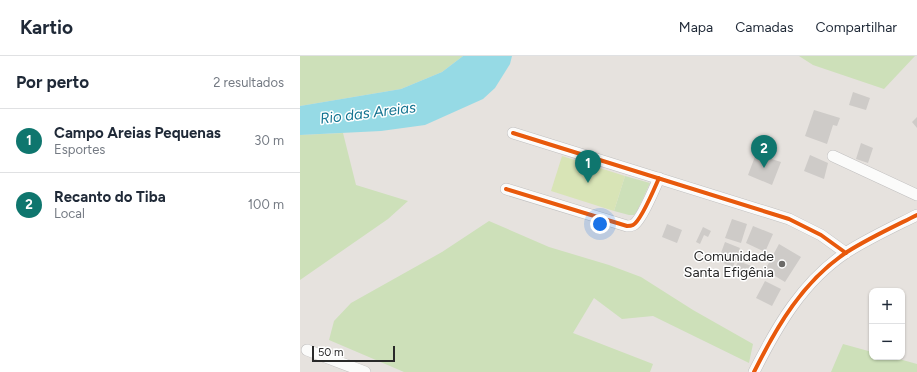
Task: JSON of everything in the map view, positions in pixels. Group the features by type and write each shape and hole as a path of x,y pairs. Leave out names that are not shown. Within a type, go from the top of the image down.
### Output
{"street":[{"path":"513,133 789,219 821,235 846,253"},
{"path":"833,156 917,194"},
{"path":"506,189 627,226 632,226 641,215 659,178"},
{"path":"754,372 789,310 807,287 825,269 846,253 868,240 917,215"},
{"path":"307,350 363,372"}],"green space":[{"path":"300,56 463,56 442,72 401,89 300,106"},
{"path":"799,56 915,56 884,89 813,65"},
{"path":"343,133 356,185 408,201 388,219 300,280 300,135"},
{"path":"562,156 625,176 614,211 551,191"},
{"path":"625,176 650,183 634,215 614,211"},
{"path":"489,221 549,247 609,265 641,277 693,310 753,344 749,363 653,316 622,319 594,298 573,333 653,364 650,372 404,372 329,340 334,321 351,303 442,252"},
{"path":"843,344 869,351 869,360 903,360 917,364 917,372 831,372"}],"water":[{"name":"Rio das Areias","path":"463,56 512,56 510,64 495,88 483,99 425,125 381,131 300,135 300,106 401,89 442,72"}],"building":[{"path":"853,92 870,98 866,110 849,105"},
{"path":"814,110 840,118 837,126 833,125 827,144 805,136"},
{"path":"917,117 917,128 912,122"},
{"path":"861,143 873,148 868,163 856,159"},
{"path":"756,154 781,162 772,185 748,175"},
{"path":"810,155 828,163 824,179 804,171"},
{"path":"732,219 747,224 741,243 725,238"},
{"path":"667,224 682,230 677,243 662,237"},
{"path":"753,226 773,234 765,252 746,243"},
{"path":"703,227 711,231 708,237 704,235 700,244 696,242"},
{"path":"725,242 740,248 733,267 718,261"},
{"name":"Comunidade Santa Efigênia","path":"779,244 801,257 785,282 765,270"},
{"path":"738,261 757,268 754,278 735,270"},
{"path":"765,281 781,289 772,306 756,298"}],"cycle path":[{"path":"513,133 789,219 821,235 846,253"},
{"path":"506,189 629,226 633,225 640,217 659,178"},
{"path":"754,372 782,321 804,291 817,277 847,252 872,237 917,215"}],"place":[{"name":"Recanto do Tiba","path":"764,168"},
{"name":"Campo Areias Pequenas","path":"588,183"},
{"name":"Comunidade Santa Efigênia","path":"782,264"}]}
